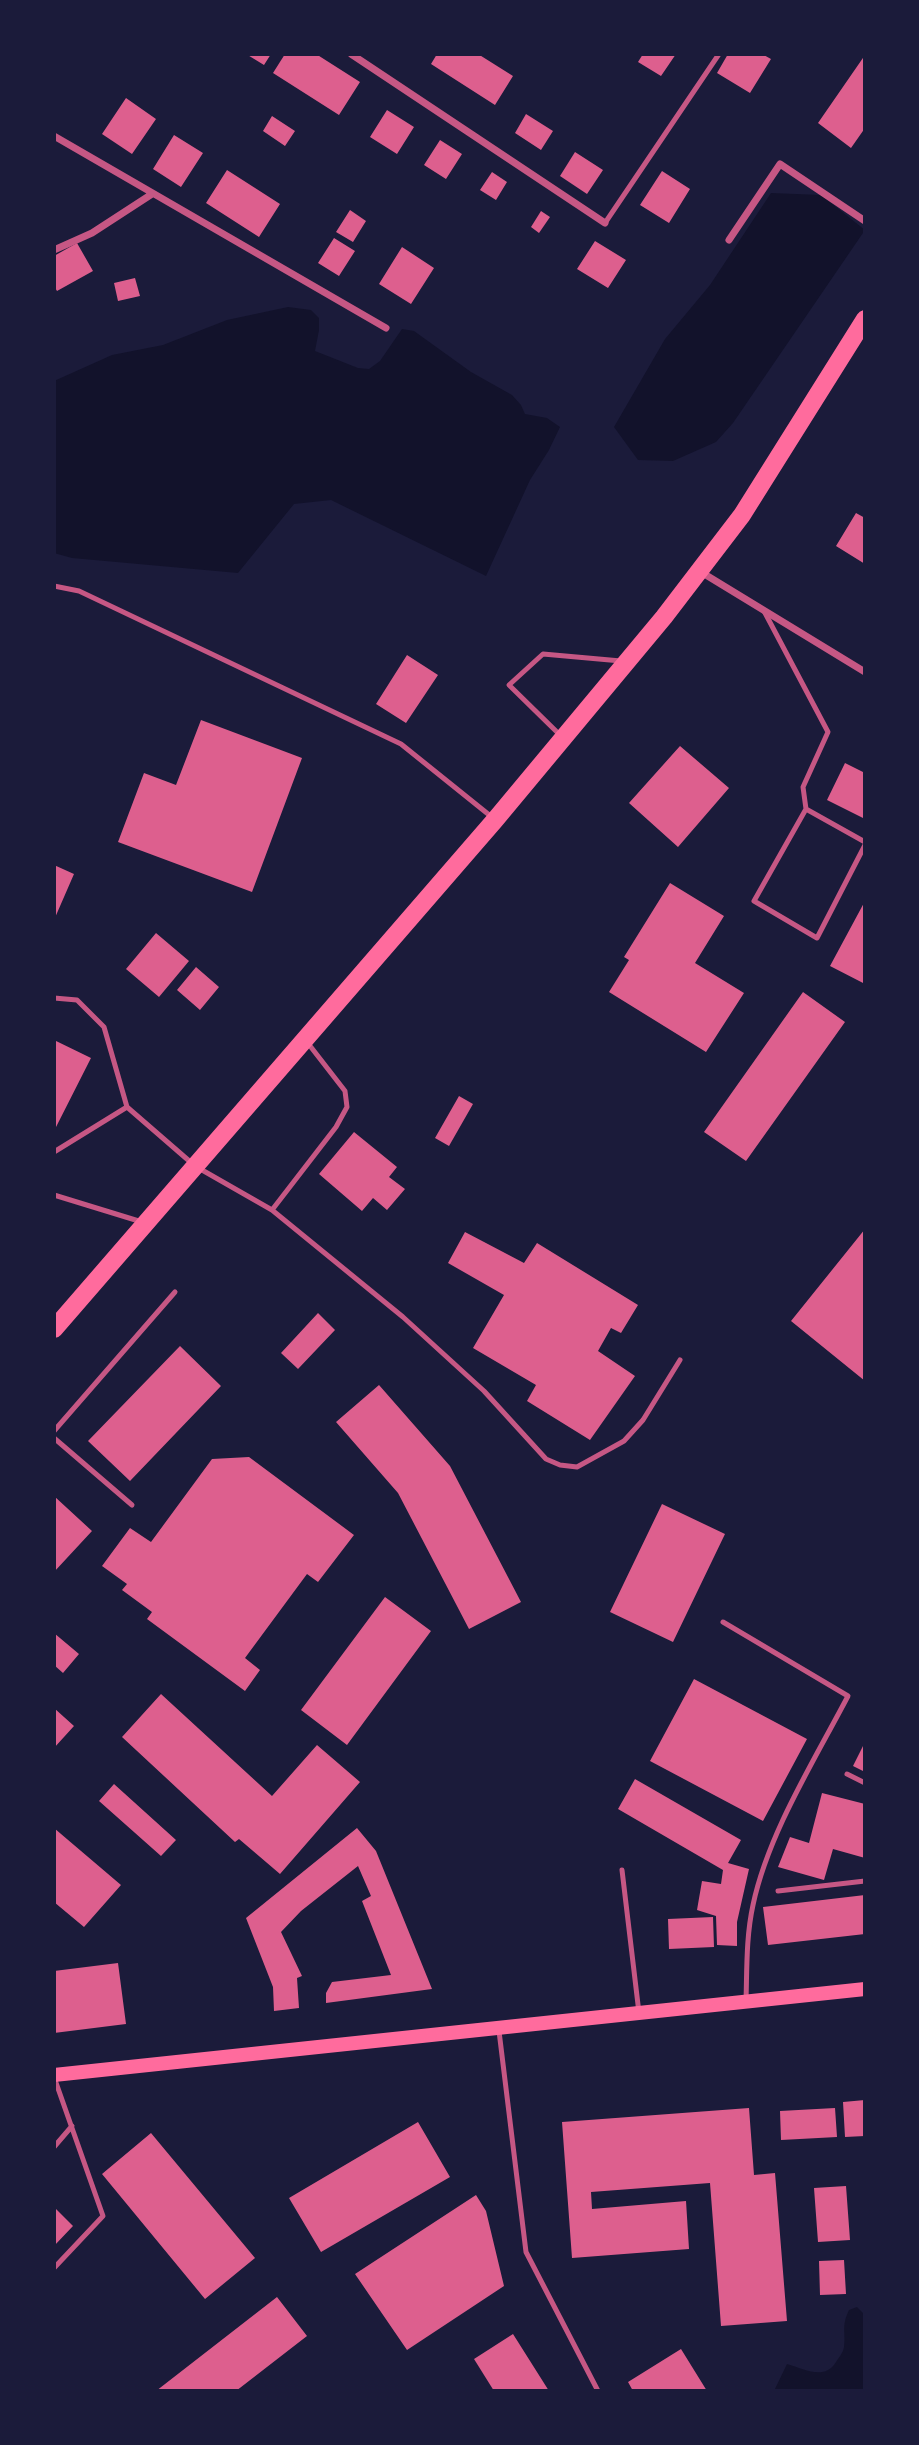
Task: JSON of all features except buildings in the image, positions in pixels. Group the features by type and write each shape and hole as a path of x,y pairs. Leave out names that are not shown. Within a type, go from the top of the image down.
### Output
{"main road":[{"path":"54,1329 495,820 627,662 742,514 865,319"},
{"path":"54,2076 865,1989"}],"street":[{"path":"351,54 605,223"},
{"path":"54,136 386,328"},
{"path":"729,240 780,164 865,221"},
{"path":"54,250 92,233 152,194"},
{"path":"700,571 865,672"}],"lane":[{"path":"605,223 719,54"},
{"path":"54,586 79,591 401,744 495,820"},
{"path":"764,611 828,732 803,787 806,809 754,901 817,938 865,844 806,809"},
{"path":"564,739 509,685 543,654 627,662"},
{"path":"54,998 77,1000 104,1027 127,1107 195,1166 272,1210 403,1317 484,1391 546,1459 560,1465 577,1467 624,1441 643,1420 680,1360"},
{"path":"272,1210 336,1127 347,1107 345,1091 305,1040"},
{"path":"54,1152 127,1107"},
{"path":"54,1195 146,1223"},
{"path":"54,1431 175,1292"},
{"path":"54,1437 132,1505"},
{"path":"723,1622 848,1696 777,1834 762,1872 752,1907 747,1941 746,2001"},
{"path":"847,1774 865,1783"},
{"path":"622,1870 639,2013"},
{"path":"778,1891 865,1881"},
{"path":"498,2028 526,2252 597,2391"},
{"path":"54,2076 103,2216 54,2268"},
{"path":"54,2147 72,2126"}],"shaded area":[{"path":"771,193 821,195 865,230 733,423 716,442 673,461 638,460 614,427 665,339 710,285"},
{"path":"288,307 311,310 319,318 315,351 358,368 369,369 380,361 402,329 414,331 471,372 512,395 525,414 547,418 560,427 530,480 486,576 331,500 294,504 238,573 72,558 54,553 54,381 112,355 163,345 227,320"},
{"path":"857,2307 865,2315 865,2391 774,2391 787,2364 814,2372 831,2368 843,2349 844,2325 849,2310"}]}
